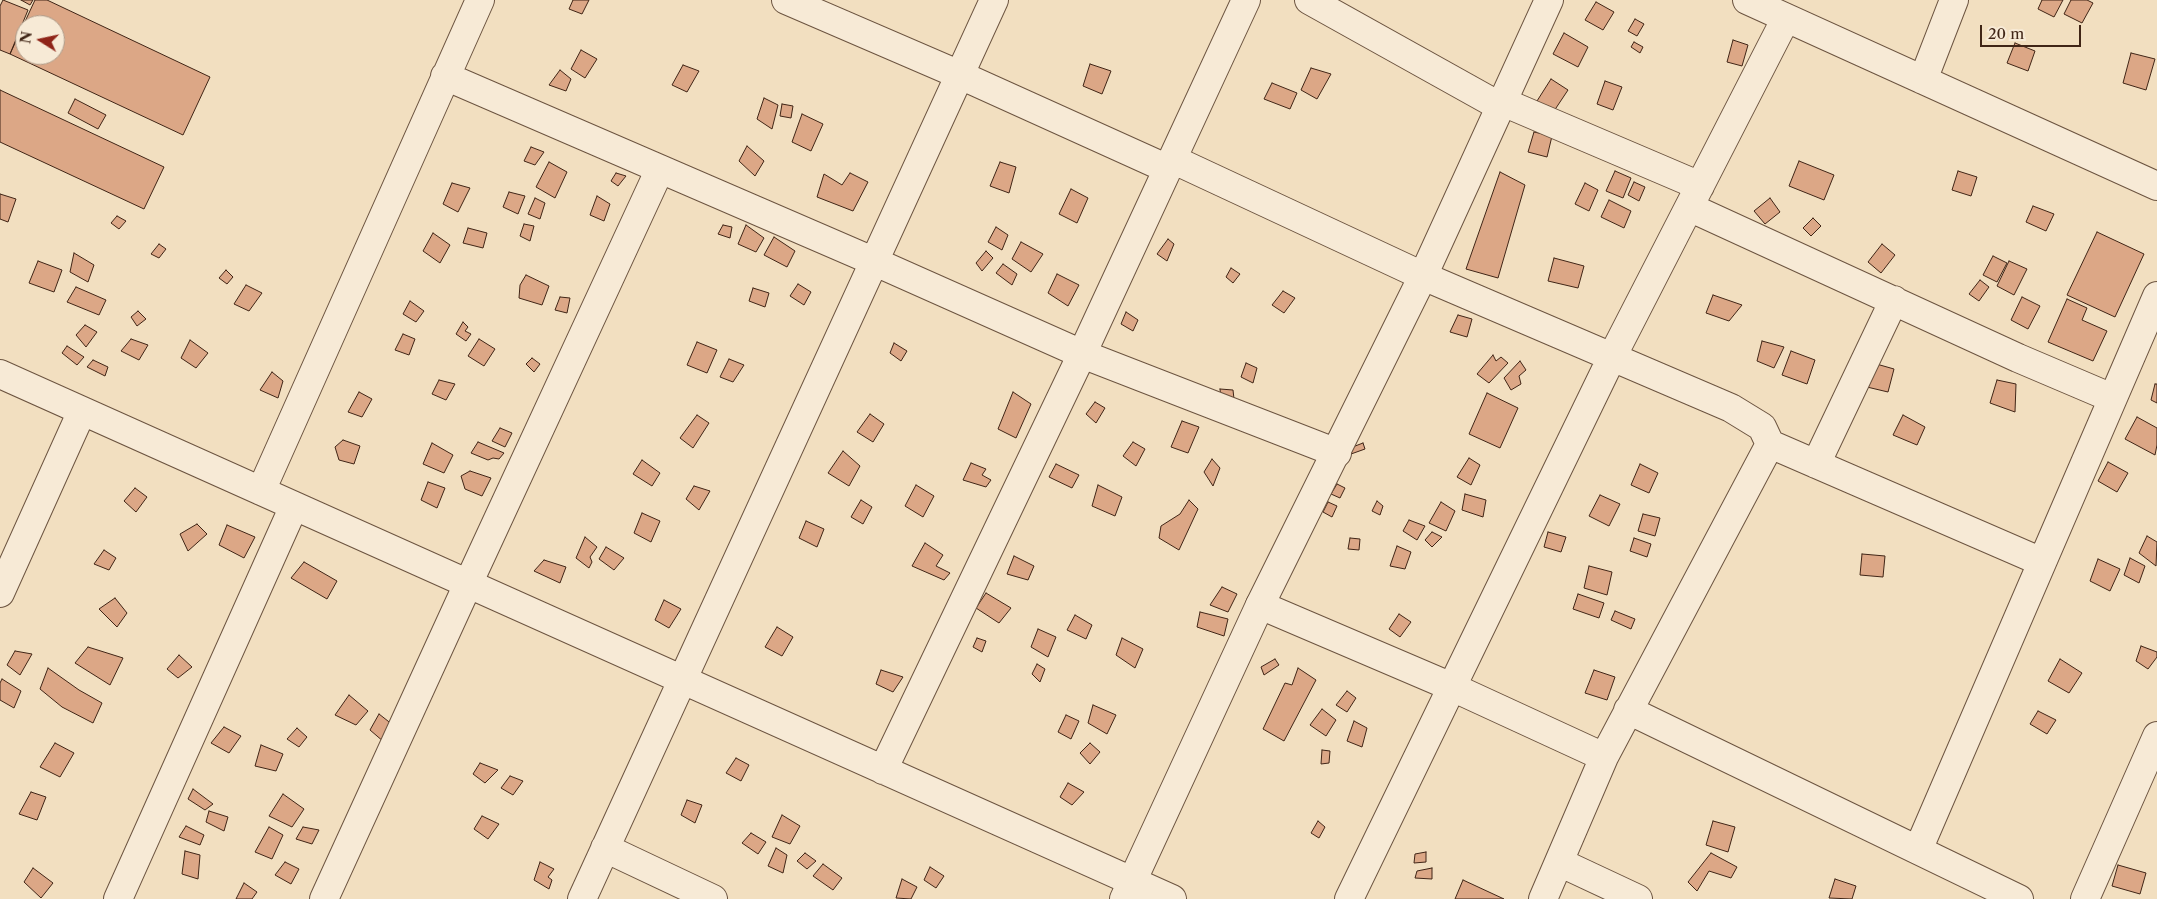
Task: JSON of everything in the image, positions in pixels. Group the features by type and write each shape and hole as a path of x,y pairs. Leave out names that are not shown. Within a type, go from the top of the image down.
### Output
{"street":[{"path":"261,491 480,0"},
{"path":"786,0 1170,164 1423,276 1731,408 1762,427 1770,444 2042,562"},
{"path":"582,899 994,0"},
{"path":"883,770 1082,354 1246,0"},
{"path":"1309,0 1502,104 1695,196 1894,300 2018,358 2112,398"},
{"path":"1128,890 1260,605 1337,453 1423,276 1549,0"},
{"path":"1923,80 1954,0"},
{"path":"1753,1 1786,18 2157,186"},
{"path":"1349,899 1612,357 1786,18"},
{"path":"445,76 873,261 1082,354 1337,453"},
{"path":"324,899 660,169"},
{"path":"1918,850 2157,296"},
{"path":"1816,464 1894,300"},
{"path":"0,374 883,770 1128,890 1172,899"},
{"path":"0,593 82,411"},
{"path":"1543,899 1604,757 1770,444"},
{"path":"118,899 294,506"},
{"path":"1260,605 1452,687 1604,757"},
{"path":"1628,710 2020,899"},
{"path":"2085,899 2157,736"},
{"path":"605,848 713,899"},
{"path":"1559,862 1638,899"}],"building":[{"path":"3,0 28,10 26,15 15,15 15,42 10,54 0,50 0,6"},
{"path":"21,0 33,0 30,5"},
{"path":"35,0 47,0 210,77 183,135 33,65 65,65 65,15 28,15"},
{"path":"573,0 589,0 582,14 569,9"},
{"path":"2042,0 2063,0 2054,17 2038,9"},
{"path":"2071,0 2087,0 2093,3 2082,23 2064,14"},
{"path":"1596,2 1614,12 1603,30 1585,20"},
{"path":"1635,19 1644,24 1637,36 1628,31"},
{"path":"1564,33 1588,47 1578,67 1553,54"},
{"path":"1733,40 1748,45 1742,66 1727,62"},
{"path":"1634,42 1643,47 1640,53 1631,47"},
{"path":"15,43 15,56 10,54"},
{"path":"2015,43 2035,51 2028,71 2007,63"},
{"path":"581,50 597,59 585,78 571,69"},
{"path":"2131,53 2155,59 2146,90 2123,83"},
{"path":"1090,64 1111,71 1102,94 1083,86"},
{"path":"683,65 699,71 687,92 672,85"},
{"path":"1311,68 1331,74 1317,99 1301,90"},
{"path":"560,70 571,79 566,91 549,85"},
{"path":"1551,79 1568,90 1554,111 1537,101"},
{"path":"1605,81 1622,87 1613,110 1597,104"},
{"path":"1272,83 1297,93 1290,109 1264,99"},
{"path":"0,90 164,167 144,209 0,142"},
{"path":"764,98 778,105 772,129 757,119"},
{"path":"75,99 106,115 98,129 68,113"},
{"path":"782,104 793,106 791,118 780,116"},
{"path":"802,114 823,124 811,151 792,142"},
{"path":"1534,132 1552,136 1547,157 1528,152"},
{"path":"747,146 764,161 755,176 739,161"},
{"path":"531,147 544,152 535,165 524,161"},
{"path":"1799,161 1834,175 1824,200 1789,186"},
{"path":"549,162 567,172 555,198 536,187"},
{"path":"1000,162 1016,167 1009,193 990,186"},
{"path":"1615,171 1631,178 1623,198 1606,191"},
{"path":"1958,171 1977,177 1971,196 1952,190"},
{"path":"1500,172 1525,185 1498,278 1466,269"},
{"path":"616,173 626,176 618,186 611,181"},
{"path":"850,173 868,182 853,211 817,197 824,174 842,185"},
{"path":"1634,182 1645,187 1639,201 1628,195"},
{"path":"452,183 470,188 458,212 443,204"},
{"path":"1585,183 1598,190 1589,211 1575,204"},
{"path":"1071,189 1088,198 1077,223 1059,214"},
{"path":"509,192 525,196 518,214 503,207"},
{"path":"0,194 16,199 8,222 0,219"},
{"path":"597,196 610,204 604,221 590,215"},
{"path":"535,198 545,203 540,219 528,214"},
{"path":"1770,198 1780,212 1765,224 1754,211"},
{"path":"1609,200 1631,211 1624,228 1601,217"},
{"path":"2033,206 2054,214 2046,231 2026,222"},
{"path":"117,216 126,221 119,229 111,223"},
{"path":"1813,218 1821,226 1811,236 1803,228"},
{"path":"524,224 534,226 530,241 520,236"},
{"path":"723,225 732,227 730,238 718,234"},
{"path":"746,225 764,238 756,252 738,244"},
{"path":"996,227 1008,235 1002,250 988,242"},
{"path":"468,228 487,233 483,248 463,243"},
{"path":"2097,232 2144,254 2115,317 2067,295"},
{"path":"433,233 450,245 440,263 423,251"},
{"path":"774,237 795,251 787,267 764,255"},
{"path":"1168,239 1174,244 1167,261 1157,254"},
{"path":"1021,242 1043,254 1031,272 1012,259"},
{"path":"159,244 166,249 159,258 151,254"},
{"path":"1882,244 1895,255 1881,273 1868,262"},
{"path":"986,251 993,258 982,271 976,263"},
{"path":"74,253 94,265 88,282 70,272"},
{"path":"1993,256 2007,263 1997,282 1983,275"},
{"path":"1554,258 1584,266 1578,288 1548,281"},
{"path":"38,261 62,270 54,292 29,283"},
{"path":"2009,261 2027,269 2014,295 1997,286"},
{"path":"1003,264 1017,274 1012,285 996,273"},
{"path":"1231,268 1240,274 1233,283 1226,277"},
{"path":"226,270 233,277 227,284 219,278"},
{"path":"1057,274 1079,285 1068,306 1048,293"},
{"path":"526,275 549,286 542,305 519,298 520,285"},
{"path":"1980,280 1989,287 1979,301 1969,294"},
{"path":"798,284 811,292 804,305 790,296"},
{"path":"246,285 262,293 249,311 234,304"},
{"path":"76,287 106,300 99,315 67,302"},
{"path":"753,288 769,293 765,307 749,301"},
{"path":"1283,291 1295,298 1284,313 1272,305"},
{"path":"1713,295 1742,305 1729,321 1706,313"},
{"path":"560,297 570,298 567,313 555,310"},
{"path":"2022,297 2040,306 2028,329 2011,320"},
{"path":"2067,299 2087,308 2082,320 2107,331 2093,361 2048,342"},
{"path":"410,301 424,311 416,322 403,314"},
{"path":"138,311 146,319 137,326 131,317"},
{"path":"1126,312 1138,320 1133,331 1121,324"},
{"path":"1458,315 1472,319 1467,337 1450,332"},
{"path":"463,322 468,327 465,331 471,334 466,341 456,334"},
{"path":"85,325 97,332 86,347 76,335"},
{"path":"403,334 415,339 409,355 395,350"},
{"path":"131,339 148,345 139,360 121,351"},
{"path":"479,339 495,349 484,366 468,356"},
{"path":"190,340 208,353 196,368 181,358"},
{"path":"1762,341 1784,347 1774,368 1757,361"},
{"path":"697,342 717,350 707,373 687,365"},
{"path":"894,343 907,351 901,361 890,353"},
{"path":"67,346 84,357 77,365 62,353"},
{"path":"1791,351 1815,360 1807,384 1782,375"},
{"path":"1493,355 1496,361 1501,357 1508,363 1489,383 1477,374"},
{"path":"532,358 540,364 534,372 526,364"},
{"path":"729,359 744,365 733,382 720,377"},
{"path":"93,360 108,367 105,376 87,367"},
{"path":"1520,361 1526,370 1519,376 1521,384 1511,390 1504,378"},
{"path":"1246,363 1257,368 1253,383 1241,377"},
{"path":"1873,363 1894,369 1888,392 1867,387"},
{"path":"272,372 283,381 278,398 260,390"},
{"path":"439,380 455,384 446,400 432,394"},
{"path":"1997,380 2016,384 2015,412 1990,403"},
{"path":"2155,384 2157,384 2157,403 2151,400"},
{"path":"1220,389 1233,390 1234,399 1221,398"},
{"path":"359,392 372,399 362,417 348,412"},
{"path":"1013,392 1031,404 1016,438 998,429"},
{"path":"1487,393 1518,408 1500,448 1469,434"},
{"path":"1095,402 1105,408 1096,423 1086,414"},
{"path":"870,414 884,424 873,442 857,432"},
{"path":"697,415 709,423 693,448 680,438"},
{"path":"1903,415 1925,427 1917,445 1893,435"},
{"path":"2137,417 2157,428 2155,455 2125,439"},
{"path":"1182,421 1199,427 1188,453 1171,447"},
{"path":"500,428 512,433 505,447 492,441"},
{"path":"343,440 360,446 354,464 339,460 335,447"},
{"path":"478,442 504,453 499,459 493,458 488,460 471,453"},
{"path":"1133,442 1145,449 1136,466 1123,456"},
{"path":"432,443 453,455 444,473 423,464"},
{"path":"1363,443 1365,449 1351,454 1350,448"},
{"path":"843,451 860,466 849,486 828,473"},
{"path":"1469,458 1480,465 1471,485 1457,477"},
{"path":"1212,459 1220,468 1213,486 1204,472"},
{"path":"642,460 660,473 652,486 633,474"},
{"path":"2108,462 2128,473 2117,492 2098,481"},
{"path":"971,463 986,469 982,475 991,480 986,487 963,480"},
{"path":"1056,464 1079,475 1072,488 1049,477"},
{"path":"1640,464 1658,473 1649,493 1631,485"},
{"path":"470,471 491,478 482,496 465,489 461,476"},
{"path":"428,482 445,488 437,508 421,500"},
{"path":"1337,484 1345,488 1340,498 1331,494"},
{"path":"916,485 934,496 923,517 905,506"},
{"path":"1098,485 1122,497 1115,516 1092,506"},
{"path":"694,486 710,491 699,510 686,499"},
{"path":"135,488 147,497 136,512 124,501"},
{"path":"1465,494 1486,500 1483,517 1462,510"},
{"path":"1600,495 1620,504 1609,526 1589,516"},
{"path":"861,500 872,507 863,524 851,517"},
{"path":"1189,500 1198,509 1179,550 1159,538 1161,526 1180,514"},
{"path":"1377,501 1383,506 1380,515 1372,511"},
{"path":"1328,502 1337,506 1332,517 1323,512"},
{"path":"1441,502 1455,511 1446,531 1429,523"},
{"path":"642,513 660,521 651,542 634,533"},
{"path":"1643,514 1660,518 1655,536 1638,531"},
{"path":"1409,520 1425,526 1417,540 1403,531"},
{"path":"806,521 824,529 817,547 799,538"},
{"path":"197,524 207,534 188,551 180,534"},
{"path":"227,525 255,537 244,558 219,545"},
{"path":"1432,532 1442,537 1432,547 1425,540"},
{"path":"1548,532 1566,537 1561,552 1544,547"},
{"path":"2147,536 2157,542 2156,566 2139,553"},
{"path":"585,537 597,547 590,557 592,562 589,568 576,558"},
{"path":"1350,538 1360,539 1359,550 1348,549"},
{"path":"1634,538 1651,544 1647,557 1630,551"},
{"path":"925,543 943,555 936,566 950,573 944,580 912,566"},
{"path":"1397,546 1411,552 1405,569 1390,566"},
{"path":"606,547 624,558 614,570 599,559"},
{"path":"104,550 116,558 109,570 94,564"},
{"path":"1862,554 1885,556 1883,577 1860,575"},
{"path":"1014,556 1034,566 1028,580 1007,574"},
{"path":"2130,558 2145,566 2139,583 2124,575"},
{"path":"2098,559 2120,569 2110,591 2090,581"},
{"path":"544,560 566,567 560,583 534,571"},
{"path":"304,562 337,581 327,599 291,578"},
{"path":"1589,566 1612,572 1607,595 1584,588"},
{"path":"1222,587 1237,594 1228,612 1210,605"},
{"path":"986,593 1011,608 999,623 976,608"},
{"path":"1578,594 1604,603 1599,618 1573,609"},
{"path":"115,598 127,613 117,627 99,609"},
{"path":"664,600 681,609 669,628 655,620"},
{"path":"1615,611 1635,619 1631,629 1611,620"},
{"path":"1200,612 1228,619 1224,636 1197,627"},
{"path":"1399,614 1411,622 1400,637 1389,629"},
{"path":"1075,615 1092,625 1086,639 1067,630"},
{"path":"777,627 793,637 782,656 765,647"},
{"path":"1038,629 1056,637 1048,657 1031,647"},
{"path":"977,638 986,641 982,652 973,647"},
{"path":"1122,638 1143,649 1135,668 1116,655"},
{"path":"2141,646 2157,652 2157,657 2148,669 2136,661"},
{"path":"88,647 123,658 110,685 75,663"},
{"path":"15,651 32,654 20,675 7,665"},
{"path":"179,655 192,667 178,678 167,669"},
{"path":"1275,659 1279,665 1264,675 1261,667"},
{"path":"2060,659 2082,673 2069,693 2048,681"},
{"path":"1037,664 1045,669 1040,682 1032,674"},
{"path":"48,668 79,690 102,703 93,723 62,707 40,689"},
{"path":"1298,668 1316,680 1284,741 1263,729 1285,683 1292,685"},
{"path":"881,670 903,677 893,692 876,684"},
{"path":"1594,670 1615,677 1607,700 1585,693"},
{"path":"2,679 21,691 14,708 0,700 0,683"},
{"path":"1347,691 1356,698 1347,712 1336,705"},
{"path":"349,695 368,711 356,725 335,715"},
{"path":"1093,705 1116,715 1107,734 1088,723"},
{"path":"1322,709 1336,720 1326,736 1310,725"},
{"path":"2038,711 2056,720 2047,734 2030,724"},
{"path":"379,714 393,725 384,742 370,730"},
{"path":"1066,715 1079,721 1071,739 1058,732"},
{"path":"1354,721 1367,728 1362,747 1347,741"},
{"path":"224,727 241,736 229,753 211,743"},
{"path":"297,728 307,737 299,747 287,739"},
{"path":"55,743 74,753 60,777 40,767"},
{"path":"1090,743 1100,752 1090,764 1080,753"},
{"path":"261,745 283,754 276,771 255,766"},
{"path":"1322,750 1330,751 1329,763 1321,764"},
{"path":"736,758 749,765 741,781 726,773"},
{"path":"480,763 498,770 485,783 473,774"},
{"path":"510,776 523,781 513,795 501,788"},
{"path":"1068,783 1084,792 1072,805 1060,797"},
{"path":"193,789 213,804 205,810 188,799"},
{"path":"31,792 46,797 37,820 19,814"},
{"path":"283,794 304,809 292,827 269,816"},
{"path":"687,800 702,805 695,823 681,815"},
{"path":"209,811 228,817 224,831 206,822"},
{"path":"782,815 800,826 790,844 772,837"},
{"path":"482,816 499,824 488,839 474,829"},
{"path":"1318,821 1325,827 1319,838 1311,833"},
{"path":"1713,821 1735,827 1728,852 1706,845"},
{"path":"186,826 204,835 200,845 179,837"},
{"path":"269,827 283,835 272,859 255,852"},
{"path":"303,827 319,830 312,844 296,839"},
{"path":"751,833 766,842 758,854 742,843"},
{"path":"776,848 787,855 783,873 768,866"},
{"path":"185,851 200,855 198,879 182,874"},
{"path":"1426,852 1426,862 1414,863 1415,854"},
{"path":"805,853 816,861 807,869 797,861"},
{"path":"1711,853 1737,867 1731,878 1709,871 1697,891 1688,882"},
{"path":"285,862 299,869 291,884 275,875"},
{"path":"540,862 554,869 548,877 552,880 549,889 534,880"},
{"path":"823,864 842,878 833,890 813,876"},
{"path":"2118,865 2146,873 2140,894 2112,886"},
{"path":"930,867 944,876 936,888 924,880"},
{"path":"33,868 53,883 41,898 24,882"},
{"path":"1432,868 1432,879 1415,878 1417,871"},
{"path":"902,879 917,887 911,899 896,898"},
{"path":"1835,879 1856,886 1852,899 1829,898"},
{"path":"1463,880 1504,899 1455,899"},
{"path":"244,883 257,892 252,899 236,899"}]}
